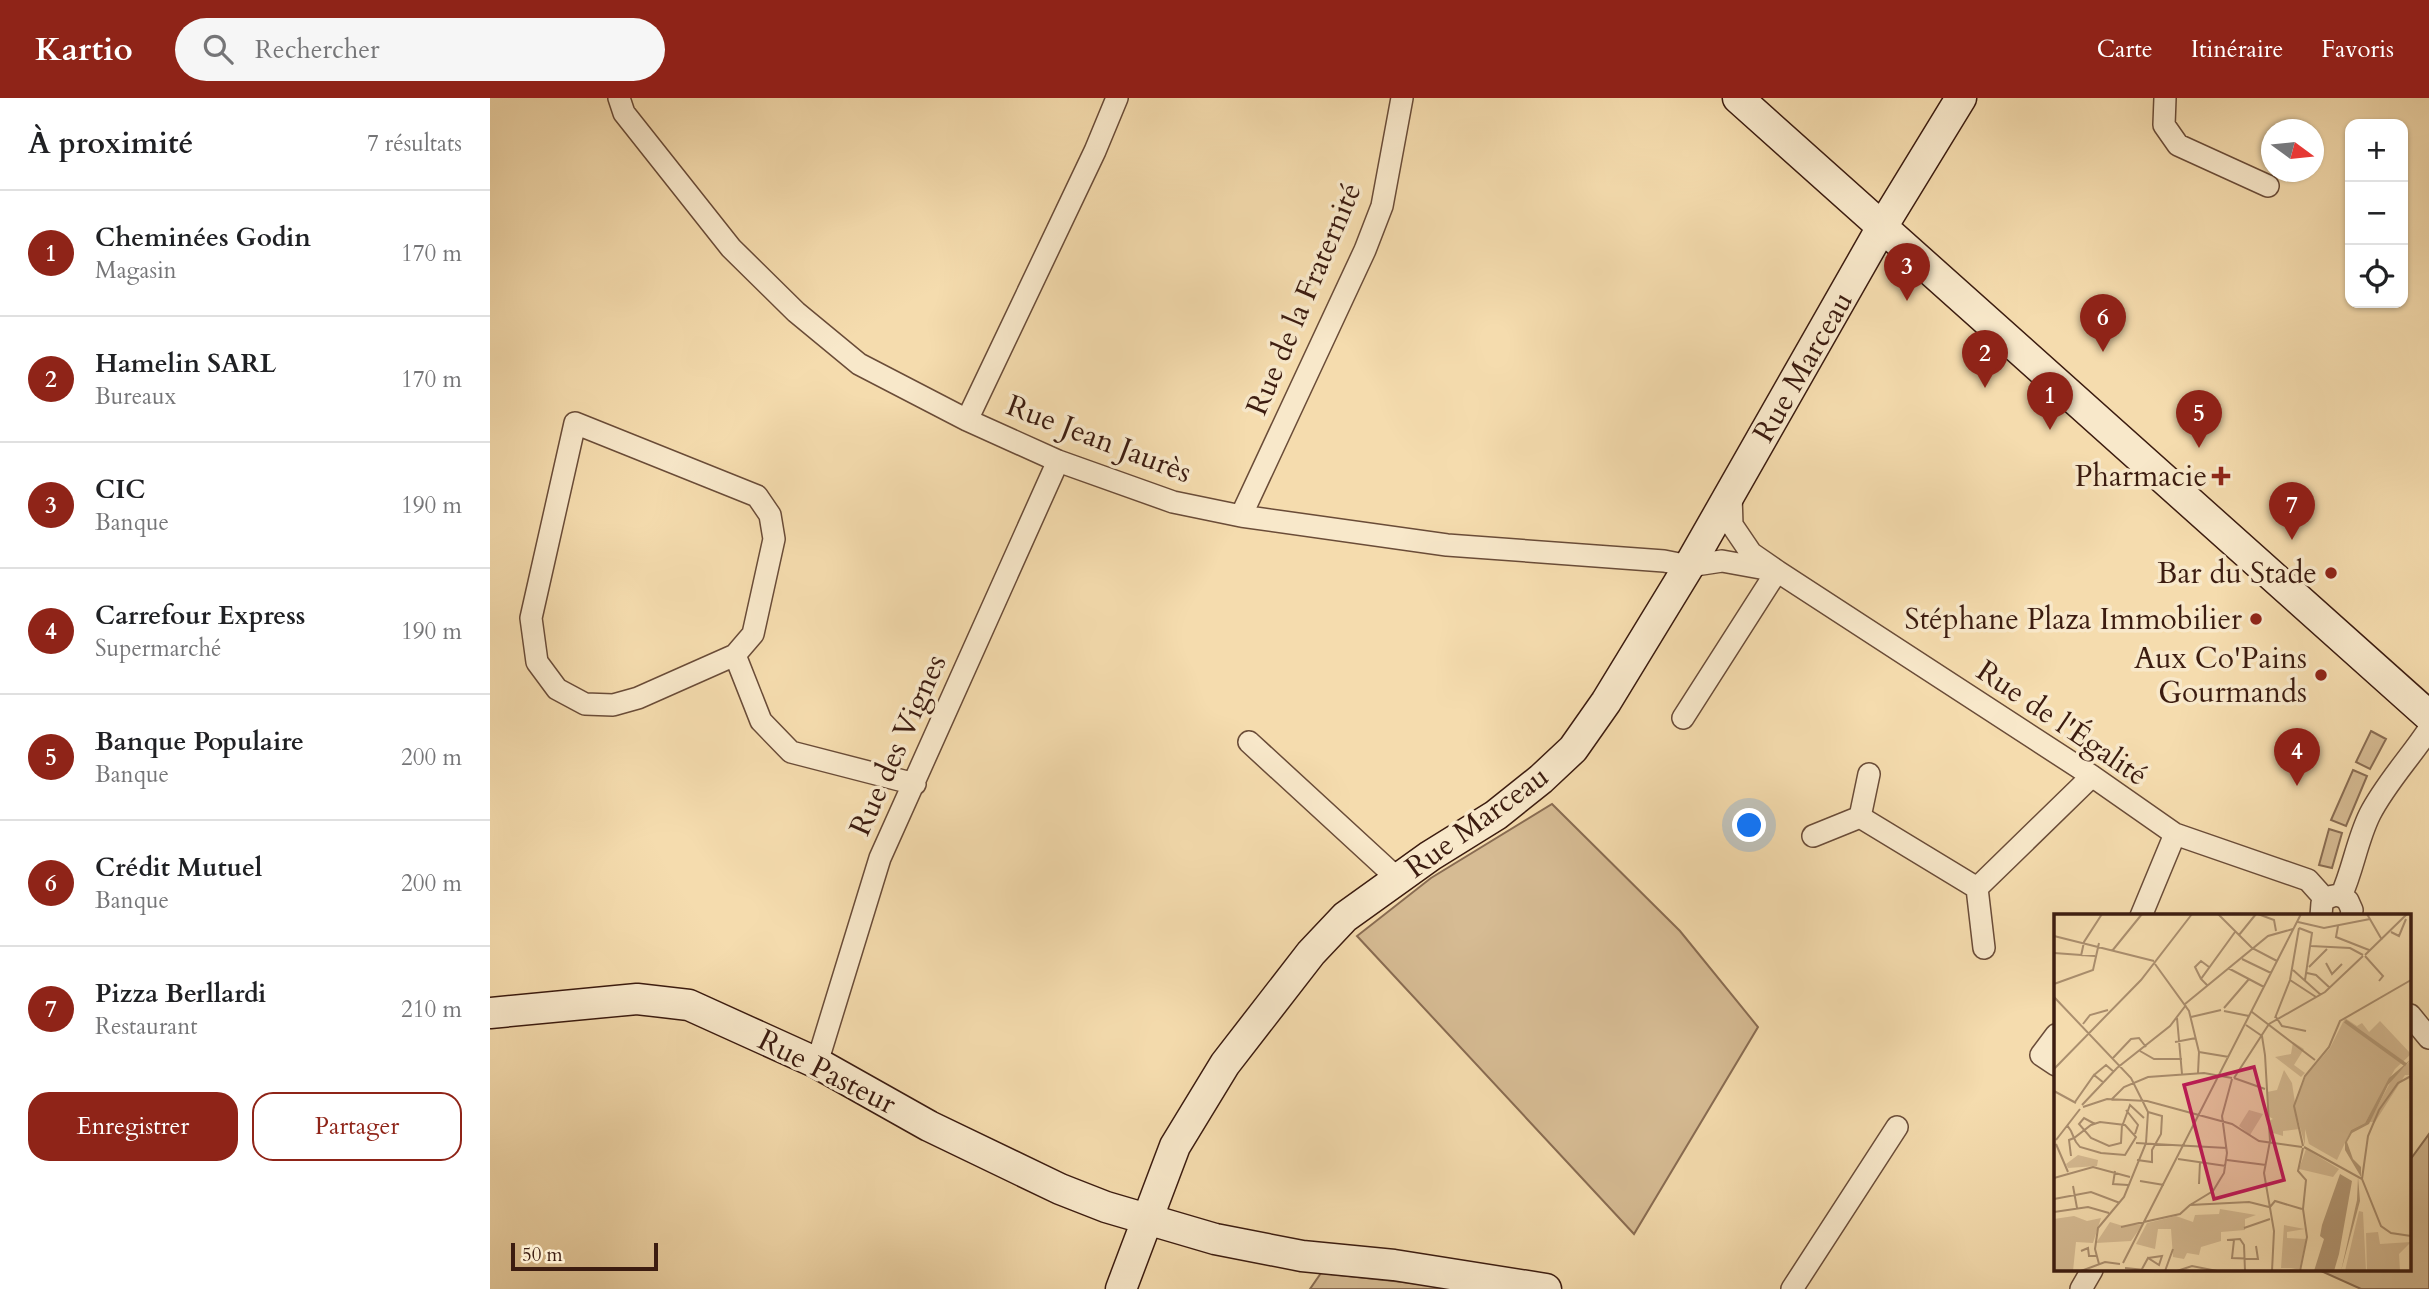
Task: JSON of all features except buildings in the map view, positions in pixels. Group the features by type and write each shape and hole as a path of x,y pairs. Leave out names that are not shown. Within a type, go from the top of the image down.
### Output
{"street":[{"name":"Rue Jean Jaurès","path":"619,98 624,113 731,248 796,312 859,364 967,420 1058,461 1172,502 1241,516 1447,545 1664,561 1689,566"},
{"path":"967,420 1096,152 1118,98"},
{"name":"Rue de la Fraternité","path":"1241,516 1356,269 1382,206 1402,98"},
{"path":"1738,98 2429,716"},
{"name":"Rue Marceau","path":"1121,1289 1175,1146 1225,1064 1311,953 1345,917 1496,815 1573,749 1606,702 1689,566 1882,227 1961,98"},
{"path":"2165,98 2164,125 2178,145 2269,186"},
{"path":"575,423 757,496 770,515 774,539 753,634 735,655 638,698 613,705 585,704 557,689 537,662 531,618 575,423"},
{"name":"Rue des Vignes","path":"817,1063 880,858 1058,461"},
{"name":"Rue de l'Égalité","path":"1731,492 1731,524 1751,553 1777,571 2092,776 2175,834 2308,880 2329,904"},
{"name":"Rue de l'Égalité","path":"1689,566 1722,561 1777,571"},
{"path":"1683,718 1777,571"},
{"path":"735,655 761,721 791,752 915,784"},
{"path":"2329,904 2350,878 2369,816 2383,791 2429,729"},
{"path":"1249,742 1398,879"},
{"path":"1860,817 1869,774"},
{"path":"1976,888 2092,776"},
{"path":"1860,817 1976,888"},
{"path":"1813,836 1860,817"},
{"path":"2142,914 2175,834"},
{"path":"1976,888 1984,948"},
{"path":"2329,904 2351,906 2351,914"},
{"name":"Rue Pasteur","path":"490,1013 636,999 689,1005 817,1063 929,1126 1024,1172 1106,1207 1215,1239 1302,1256 1394,1265 1546,1289"},
{"path":"2412,1017 2429,1038"},
{"path":"2054,1038 2041,1055 2054,1064"},
{"path":"1792,1289 1897,1127"},
{"path":"2081,1289 2091,1272"}],"shaded area":[{"path":"2371,731 2386,739 2370,769 2356,762"},
{"path":"2353,770 2367,776 2346,826 2331,820"},
{"path":"1552,804 1680,931 1758,1027 1634,1234 1357,936 1431,878"},
{"path":"2329,829 2342,833 2332,868 2319,865"},
{"path":"2429,1134 2429,1289 2361,1289 2323,1272 2412,1272 2412,1157"},
{"path":"1321,1273 1466,1289 1310,1289"}],"place":[{"name":"CIC","path":"1907,301"},
{"name":"Crédit Mutuel","path":"2103,352"},
{"name":"Hamelin SARL","path":"1985,388"},
{"name":"Cheminées Godin","path":"2050,430"},
{"name":"Banque Populaire","path":"2199,448"},
{"name":"Pharmacie","path":"2221,476"},
{"name":"Pizza Berllardi","path":"2292,540"},
{"name":"Bar du Stade","path":"2331,573"},
{"name":"Stéphane Plaza Immobilier","path":"2256,619"},
{"name":"Aux Co'Pains Gourmands","path":"2321,675"},
{"name":"Carrefour Express","path":"2297,786"}]}
